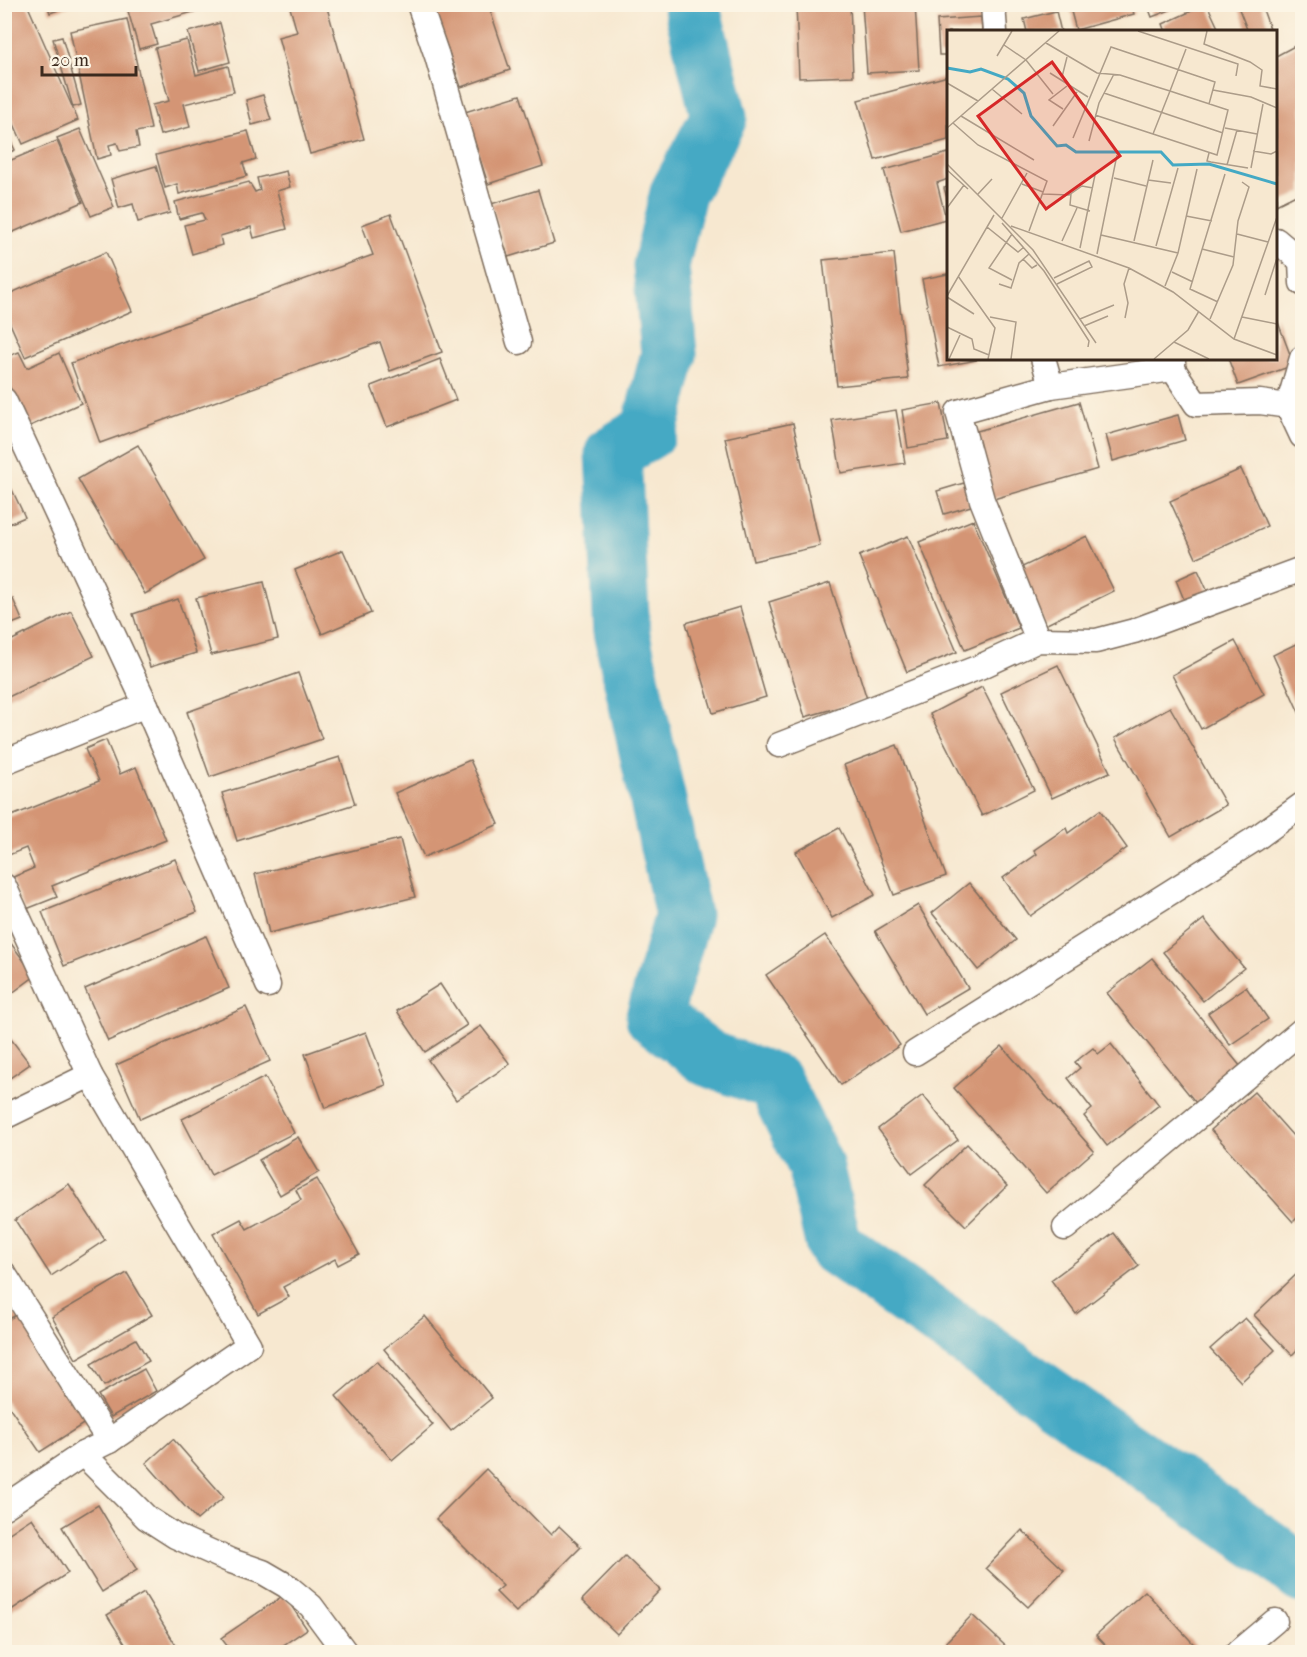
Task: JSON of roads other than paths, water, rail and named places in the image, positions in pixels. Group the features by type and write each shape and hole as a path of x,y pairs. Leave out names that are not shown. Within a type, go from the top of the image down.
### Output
{"street":[{"path":"419,4 437,56 519,342"},
{"path":"993,4 995,30"},
{"path":"1277,242 1302,268"},
{"path":"1302,358 1288,406 1302,436"},
{"path":"1044,360 1051,386"},
{"path":"1038,640 982,500 958,412 1051,386 1173,364 1196,404 1260,402 1288,406"},
{"path":"4,400 146,705 268,985"},
{"path":"778,745 982,666 1038,640 1096,641 1134,631 1302,568"},
{"path":"4,762 146,705"},
{"path":"915,1053 1255,839 1302,805"},
{"path":"4,886 90,1075 249,1345 110,1441 83,1454 4,1507"},
{"path":"1065,1228 1302,1030"},
{"path":"4,1117 90,1075"},
{"path":"4,1274 110,1441"},
{"path":"83,1454 147,1518 175,1536 231,1561 263,1572 287,1586 311,1606 345,1653"},
{"path":"1238,1653 1275,1621"}],"waterway":[{"path":"691,4 719,117 678,193 661,266 669,354 649,431 613,453 622,636 683,915 654,1017 709,1059 774,1082 815,1165 834,1246 1270,1549 1302,1575"}]}
